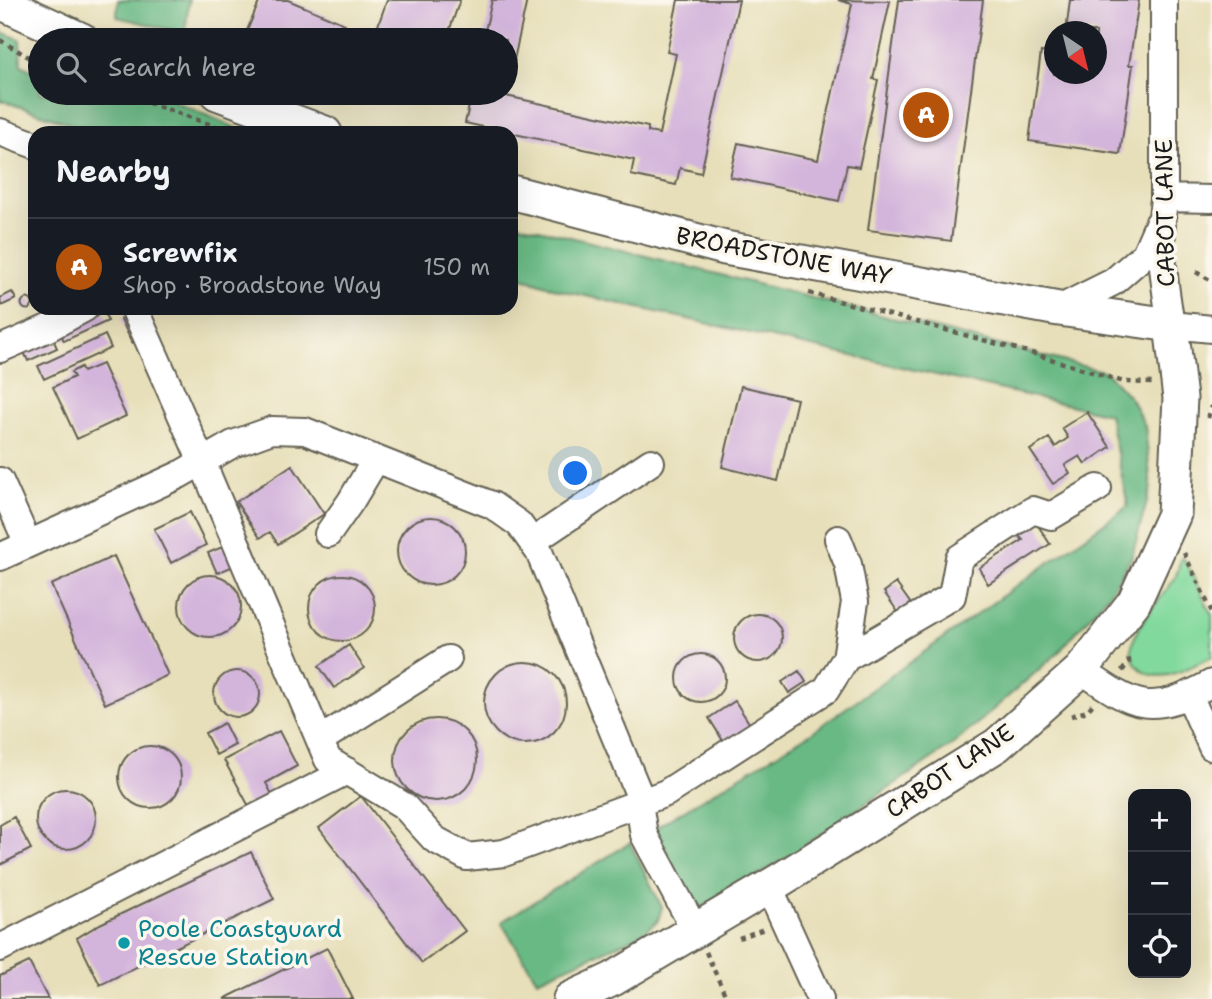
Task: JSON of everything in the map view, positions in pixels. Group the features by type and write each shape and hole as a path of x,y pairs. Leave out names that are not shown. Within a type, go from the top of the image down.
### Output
{"main road":[{"path":"0,2 56,28"},
{"path":"249,105 306,126"},
{"name":"BROADSTONE WAY","path":"518,194 725,248 1059,309 1171,325"},
{"name":"CABOT LANE","path":"570,999 701,941 769,887 997,745 1081,670 1133,602 1174,514 1180,398 1171,325"}],"street":[{"name":"CABOT LANE","path":"1164,0 1161,266 1171,325"},
{"path":"0,132 28,142"},
{"path":"1059,309 1113,282 1145,254 1162,208 1212,199"},
{"path":"0,349 72,315"},
{"path":"137,315 328,760 404,806 434,839 467,857 504,853 666,793 826,690 846,658 855,602 848,564 838,539"},
{"name":"BROADSTONE WAY","path":"1171,325 1212,328"},
{"path":"0,557 179,475 233,444 272,430 305,431 492,505 519,524 539,552 638,792 644,835 701,941"},
{"path":"328,534 376,459"},
{"path":"532,542 651,462"},
{"path":"0,481 28,544"},
{"path":"846,658 952,596 959,558 1033,510 1051,516 1098,488"},
{"path":"320,740 448,659"},
{"path":"1081,670 1117,695 1136,703 1157,705 1201,689 1212,747"},
{"path":"0,948 347,771"},
{"path":"769,887 820,999"}],"path":[{"path":"0,40 28,57"},
{"path":"154,105 215,126"},
{"path":"1196,272 1212,281"},
{"path":"808,293 1035,354 1124,382"},
{"path":"701,941 727,999"}],"green space":[{"path":"118,0 189,0 186,28 164,28 117,17"},
{"path":"0,32 20,39 21,65 28,69 28,105 183,105 232,126 77,126 0,100"},
{"path":"518,224 1106,372 1131,399 1145,426 1151,487 1132,556 1110,593 1059,652 956,742 791,855 719,899 694,910 655,828 811,733 1128,506 1109,414 559,290 518,276"},
{"path":"1181,558 1185,560 1212,615 1212,657 1168,675 1150,674 1142,670 1134,660 1132,648 1135,636 1175,578"},
{"path":"630,843 662,907 658,921 641,935 537,980 501,922"}],"building":[{"path":"260,0 288,0 345,24 344,28 248,28"},
{"path":"387,0 460,0 450,28 377,28"},
{"path":"492,0 527,0 518,41 518,28 486,28"},
{"path":"678,0 739,0 701,173 680,168 676,185 631,175 634,160 518,135 518,126 479,126 465,123 469,105 518,105 518,99 648,127 648,132 659,134 676,54 667,52"},
{"path":"838,0 890,1 873,79 878,80 859,167 847,165 839,201 730,177 738,143 818,160 852,4"},
{"path":"899,0 983,0 951,241 868,230"},
{"path":"1070,0 1139,0 1120,154 1029,141 1041,52 1044,52 1044,84 1107,84 1107,21 1067,21"},
{"path":"12,292 16,299 1,306 0,298"},
{"path":"27,299 27,309 23,308 22,304 23,300"},
{"path":"97,315 105,315 108,321 64,341 60,332"},
{"path":"129,316 139,340 132,343 121,319"},
{"path":"105,335 111,348 44,379 38,366"},
{"path":"52,337 57,348 28,361 23,350"},
{"path":"102,364 126,416 77,439 53,387 74,377 71,372 81,367 83,372"},
{"path":"741,386 797,399 778,481 722,467"},
{"path":"1087,412 1110,447 1085,464 1080,456 1065,465 1070,473 1053,484 1030,450 1049,438 1055,447 1068,438 1062,428"},
{"path":"292,465 324,514 278,544 270,532 260,538 236,502"},
{"path":"190,512 206,545 171,563 154,529"},
{"path":"431,517 444,520 455,527 462,538 465,551 462,564 455,575 444,582 431,585 418,582 407,575 400,564 397,551 400,538 407,527 418,520"},
{"path":"1037,524 1050,544 988,584 979,568 1023,540 1019,536"},
{"path":"227,545 236,565 217,573 208,553"},
{"path":"114,556 168,675 105,704 51,585"},
{"path":"210,575 222,577 232,584 239,594 239,618 232,628 222,635 210,637 198,635 188,628 181,618 179,606 181,594 188,584 198,577"},
{"path":"335,575 349,575 361,580 370,589 375,608 373,621 366,632 349,641 335,641 323,636 314,627 309,615 309,601 314,589 323,580"},
{"path":"896,583 913,607 900,615 884,592"},
{"path":"758,614 775,621 782,638 775,655 758,662 741,655 734,638 741,621"},
{"path":"349,645 364,668 334,688 319,666"},
{"path":"701,654 710,655 718,661 724,669 724,687 718,695 710,701 701,702 692,701 684,695 678,687 677,678 678,669 684,661 692,655"},
{"path":"525,662 541,665 554,674 563,687 566,703 563,719 554,732 541,741 525,744 509,741 496,732 487,719 484,703 487,687 496,674 509,665"},
{"path":"237,671 253,678 260,694 253,710 237,717 221,710 214,694 221,678"},
{"path":"799,671 806,682 789,693 782,682"},
{"path":"735,701 751,726 725,744 709,718"},
{"path":"436,719 452,722 465,731 474,744 477,760 474,776 465,789 452,798 436,801 420,798 407,789 398,776 395,760 398,744 407,731 420,722"},
{"path":"224,723 235,745 216,755 205,733"},
{"path":"279,731 297,766 266,783 276,802 253,814 224,760"},
{"path":"150,746 172,755 181,777 172,799 150,808 128,799 119,777 128,755"},
{"path":"60,789 72,789 91,802 96,819 94,831 83,844 72,849 60,849 41,836 36,825 36,813 49,794"},
{"path":"361,796 465,931 422,963 319,828"},
{"path":"14,817 31,849 0,865 0,825"},
{"path":"251,852 274,899 100,985 77,938 100,924"},
{"path":"327,948 353,999 224,999"},
{"path":"29,962 48,999 0,999 0,976"}],"place":[{"name":"Screwfix","path":"926,115"},
{"name":"Poole Coastguard Rescue Station","path":"124,943"}]}
